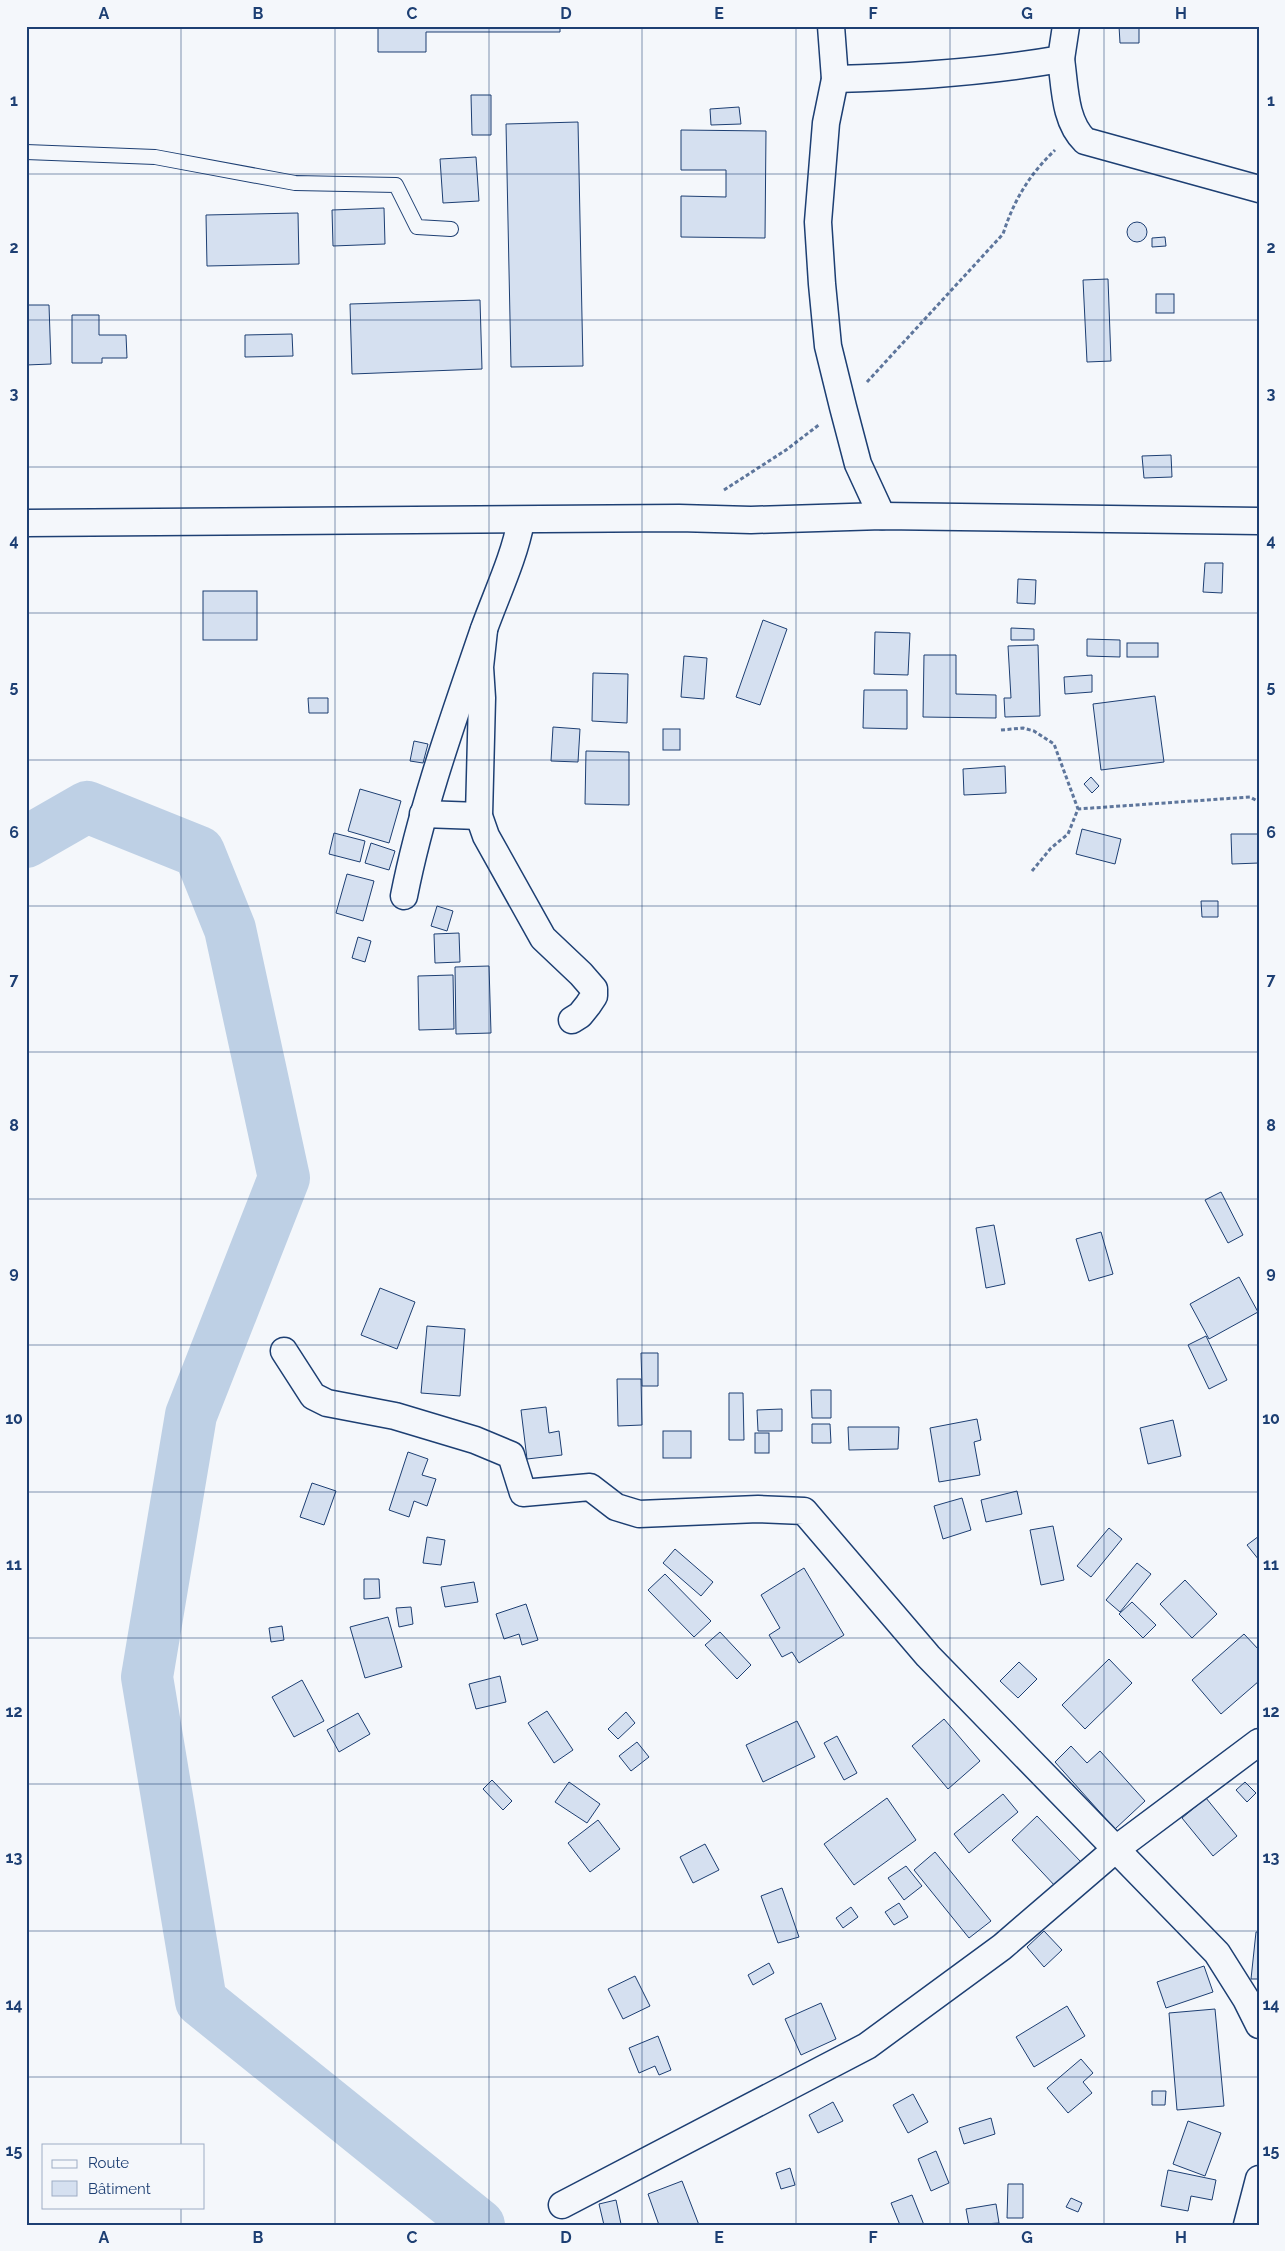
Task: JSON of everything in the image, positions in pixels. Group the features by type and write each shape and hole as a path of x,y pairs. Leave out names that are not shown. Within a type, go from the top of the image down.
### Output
{"street":[{"path":"831,26 834,79 826,123 818,222 828,346 858,464 882,516"},
{"path":"1066,26 1061,58 1070,118 1075,131 1085,140 1259,189"},
{"path":"834,79 932,76 1012,67 1061,58"},
{"path":"26,524 521,521 679,518 750,520 882,516 1259,520"},
{"path":"404,896 423,814 484,630 516,545 521,521"},
{"path":"484,630 480,667 482,698 479,816 486,836 543,938 594,989 594,996 588,1005 580,1015 572,1020"},
{"path":"423,814 479,816"},
{"path":"284,1351 313,1396 327,1403 395,1416 475,1440 511,1455 523,1493 590,1487 616,1507 639,1514 758,1510 804,1511 928,1656 1217,1953 1246,1999 1259,2025"},
{"path":"562,2205 867,2046 1002,1947 1116,1849 1257,1746"},
{"path":"1247,2225 1259,2179"}],"lane":[{"path":"26,152 155,157 295,183 396,185 417,227 451,229"}],"path":[{"path":"720,492 786,450 843,407 1003,234 1012,206 1039,165 1075,131"},
{"path":"1001,730 1023,728 1034,731 1054,744 1078,809 1068,834 1051,848 1032,871"},
{"path":"1078,809 1250,797 1259,802"}],"building":[{"path":"378,26 560,26 560,32 426,32 426,52 378,52"},
{"path":"1119,26 1139,26 1139,43 1120,43"},
{"path":"471,95 491,95 491,135 472,135"},
{"path":"739,107 741,124 711,125 710,109"},
{"path":"578,122 583,366 511,367 506,124"},
{"path":"681,130 766,131 765,238 681,237 681,196 726,197 726,170 681,170"},
{"path":"476,157 479,201 443,203 440,159"},
{"path":"384,208 385,244 333,246 332,210"},
{"path":"298,213 299,264 207,266 206,215"},
{"path":"1133,222 1141,222 1147,228 1147,236 1141,242 1133,242 1127,236 1127,228"},
{"path":"1165,237 1166,246 1152,247 1152,238"},
{"path":"1108,279 1111,361 1087,362 1083,280"},
{"path":"1156,294 1174,294 1174,313 1156,313"},
{"path":"480,300 482,369 352,374 350,304"},
{"path":"26,305 49,305 51,364 26,365"},
{"path":"72,315 99,315 99,335 126,335 127,358 102,358 102,363 72,363"},
{"path":"292,334 293,356 245,357 245,335"},
{"path":"1171,455 1172,477 1144,478 1142,456"},
{"path":"1205,563 1223,563 1222,593 1203,592"},
{"path":"1018,579 1036,580 1035,604 1017,603"},
{"path":"203,591 257,591 257,640 203,640"},
{"path":"763,620 787,629 760,705 736,697"},
{"path":"1011,628 1034,629 1034,640 1011,640"},
{"path":"875,632 910,633 908,675 874,674"},
{"path":"1087,639 1120,640 1120,657 1087,656"},
{"path":"1127,643 1158,643 1158,657 1127,657"},
{"path":"1038,645 1040,716 1005,717 1004,698 1011,698 1008,646"},
{"path":"924,655 956,655 956,694 996,695 996,718 923,717"},
{"path":"684,656 707,658 704,699 681,697"},
{"path":"593,673 628,674 627,723 592,721"},
{"path":"1092,675 1092,692 1065,694 1064,677"},
{"path":"864,690 907,690 907,729 863,728"},
{"path":"1155,696 1164,762 1101,770 1093,704"},
{"path":"308,698 328,698 328,713 309,713"},
{"path":"553,727 580,729 578,762 551,761"},
{"path":"663,729 680,729 680,750 663,750"},
{"path":"414,741 428,744 423,763 410,761"},
{"path":"586,751 629,752 629,805 585,804"},
{"path":"1005,766 1006,793 964,795 963,769"},
{"path":"1091,777 1099,786 1092,793 1084,784"},
{"path":"360,789 401,801 389,843 348,831"},
{"path":"1082,829 1121,839 1115,864 1076,854"},
{"path":"334,833 365,841 360,862 329,854"},
{"path":"1231,834 1259,834 1259,863 1232,864"},
{"path":"371,843 395,851 389,870 365,863"},
{"path":"347,874 374,881 363,921 336,913"},
{"path":"1201,901 1218,901 1218,917 1202,917"},
{"path":"437,906 453,911 447,931 431,926"},
{"path":"459,933 460,962 435,963 434,934"},
{"path":"358,937 371,941 365,962 352,958"},
{"path":"489,966 491,1033 456,1034 455,967"},
{"path":"453,975 454,1029 419,1030 418,976"},
{"path":"1221,1192 1243,1235 1228,1243 1205,1200"},
{"path":"994,1225 1005,1284 986,1288 976,1228"},
{"path":"1101,1232 1113,1274 1089,1281 1076,1239"},
{"path":"1239,1277 1258,1312 1209,1339 1190,1304"},
{"path":"380,1288 415,1302 397,1349 361,1335"},
{"path":"427,1326 465,1329 460,1396 421,1393"},
{"path":"1206,1336 1227,1380 1209,1389 1188,1345"},
{"path":"641,1353 658,1353 658,1386 642,1386"},
{"path":"617,1379 641,1379 642,1425 618,1426"},
{"path":"811,1390 831,1390 831,1418 812,1418"},
{"path":"729,1393 743,1393 744,1440 729,1440"},
{"path":"546,1407 549,1433 559,1431 562,1455 527,1459 521,1410"},
{"path":"782,1409 782,1431 758,1431 757,1410"},
{"path":"977,1419 981,1440 974,1442 980,1475 939,1482 930,1428"},
{"path":"1173,1420 1181,1456 1148,1464 1140,1428"},
{"path":"812,1424 830,1424 831,1443 812,1443"},
{"path":"848,1427 899,1427 898,1449 849,1450"},
{"path":"663,1431 691,1431 691,1458 663,1458"},
{"path":"755,1433 769,1433 769,1453 755,1453"},
{"path":"408,1452 428,1459 422,1475 436,1479 427,1506 414,1501 409,1517 389,1510"},
{"path":"312,1483 336,1491 324,1525 300,1517"},
{"path":"1017,1491 1022,1514 986,1522 981,1500"},
{"path":"962,1498 971,1530 943,1539 934,1506"},
{"path":"1053,1526 1064,1580 1041,1585 1030,1530"},
{"path":"1109,1528 1122,1539 1091,1577 1077,1566"},
{"path":"1259,1536 1259,1560 1247,1545"},
{"path":"427,1537 445,1540 441,1565 423,1563"},
{"path":"675,1549 713,1582 701,1596 663,1563"},
{"path":"1137,1563 1151,1574 1120,1612 1106,1600"},
{"path":"804,1568 844,1635 799,1663 792,1652 782,1657 769,1635 780,1628 761,1595"},
{"path":"665,1574 711,1621 694,1637 648,1590"},
{"path":"364,1579 379,1579 380,1598 364,1599"},
{"path":"1185,1580 1217,1614 1192,1638 1160,1604"},
{"path":"474,1582 478,1602 445,1607 441,1587"},
{"path":"1132,1602 1156,1625 1143,1638 1119,1614"},
{"path":"526,1604 538,1640 522,1645 519,1634 504,1639 496,1614"},
{"path":"411,1607 413,1624 399,1627 396,1608"},
{"path":"388,1617 402,1667 365,1678 350,1627"},
{"path":"282,1626 284,1640 271,1642 269,1628"},
{"path":"720,1632 751,1665 737,1679 705,1645"},
{"path":"1244,1634 1259,1650 1259,1681 1221,1714 1192,1680"},
{"path":"1109,1659 1132,1683 1085,1729 1062,1705"},
{"path":"1019,1662 1037,1679 1018,1698 1000,1681"},
{"path":"500,1676 506,1702 476,1709 469,1684"},
{"path":"302,1680 324,1721 294,1737 272,1697"},
{"path":"547,1711 573,1750 554,1763 528,1723"},
{"path":"626,1712 635,1723 618,1739 608,1729"},
{"path":"358,1713 370,1734 339,1752 327,1730"},
{"path":"944,1719 980,1761 948,1789 912,1746"},
{"path":"797,1721 815,1757 763,1782 746,1745"},
{"path":"837,1736 857,1773 844,1780 824,1743"},
{"path":"637,1742 649,1757 631,1771 619,1756"},
{"path":"1071,1746 1087,1763 1100,1751 1145,1801 1115,1829 1055,1762"},
{"path":"492,1780 512,1801 503,1810 483,1789"},
{"path":"569,1782 600,1804 587,1823 555,1802"},
{"path":"1245,1782 1256,1793 1247,1802 1236,1790"},
{"path":"1003,1794 1018,1812 969,1853 954,1834"},
{"path":"887,1798 916,1840 854,1885 824,1844"},
{"path":"1206,1798 1237,1836 1213,1856 1182,1818"},
{"path":"1037,1816 1081,1862 1056,1887 1012,1840"},
{"path":"598,1820 620,1849 590,1872 568,1843"},
{"path":"705,1844 719,1870 693,1883 680,1857"},
{"path":"935,1852 991,1921 969,1938 914,1870"},
{"path":"906,1866 922,1886 904,1900 888,1878"},
{"path":"782,1888 799,1937 778,1943 761,1896"},
{"path":"899,1903 908,1917 894,1925 885,1912"},
{"path":"851,1907 858,1917 843,1928 836,1918"},
{"path":"1044,1931 1062,1950 1044,1967 1027,1947"},
{"path":"1256,1932 1259,1932 1259,1979 1251,1979"},
{"path":"769,1963 774,1973 753,1985 748,1975"},
{"path":"1204,1966 1213,1992 1166,2008 1157,1982"},
{"path":"635,1976 650,2006 623,2019 608,1989"},
{"path":"821,2003 836,2039 801,2055 785,2019"},
{"path":"1067,2006 1085,2036 1034,2067 1016,2037"},
{"path":"1215,2009 1224,2106 1177,2110 1169,2013"},
{"path":"658,2036 671,2070 659,2075 655,2066 639,2073 629,2048"},
{"path":"1081,2059 1093,2073 1083,2082 1092,2093 1068,2113 1047,2088"},
{"path":"1152,2091 1166,2091 1165,2105 1152,2105"},
{"path":"913,2094 928,2122 908,2133 893,2105"},
{"path":"833,2102 843,2121 818,2133 809,2115"},
{"path":"991,2118 995,2134 964,2144 959,2128"},
{"path":"1188,2121 1221,2133 1205,2176 1173,2164"},
{"path":"936,2151 949,2183 931,2191 918,2159"},
{"path":"790,2168 795,2185 781,2189 776,2173"},
{"path":"1168,2170 1216,2180 1212,2200 1191,2196 1188,2211 1161,2206"},
{"path":"682,2181 699,2225 659,2225 648,2194"},
{"path":"1008,2184 1023,2184 1023,2218 1007,2218"},
{"path":"912,2195 924,2225 900,2225 891,2203"},
{"path":"1071,2198 1082,2203 1078,2212 1066,2207"},
{"path":"616,2200 621,2224 604,2225 599,2204"},
{"path":"996,2204 999,2223 969,2225 966,2209"}],"waterway":[{"path":"26,842 87,807 199,852 230,929 284,1178 191,1415 147,1677 201,2001 479,2225"}]}
